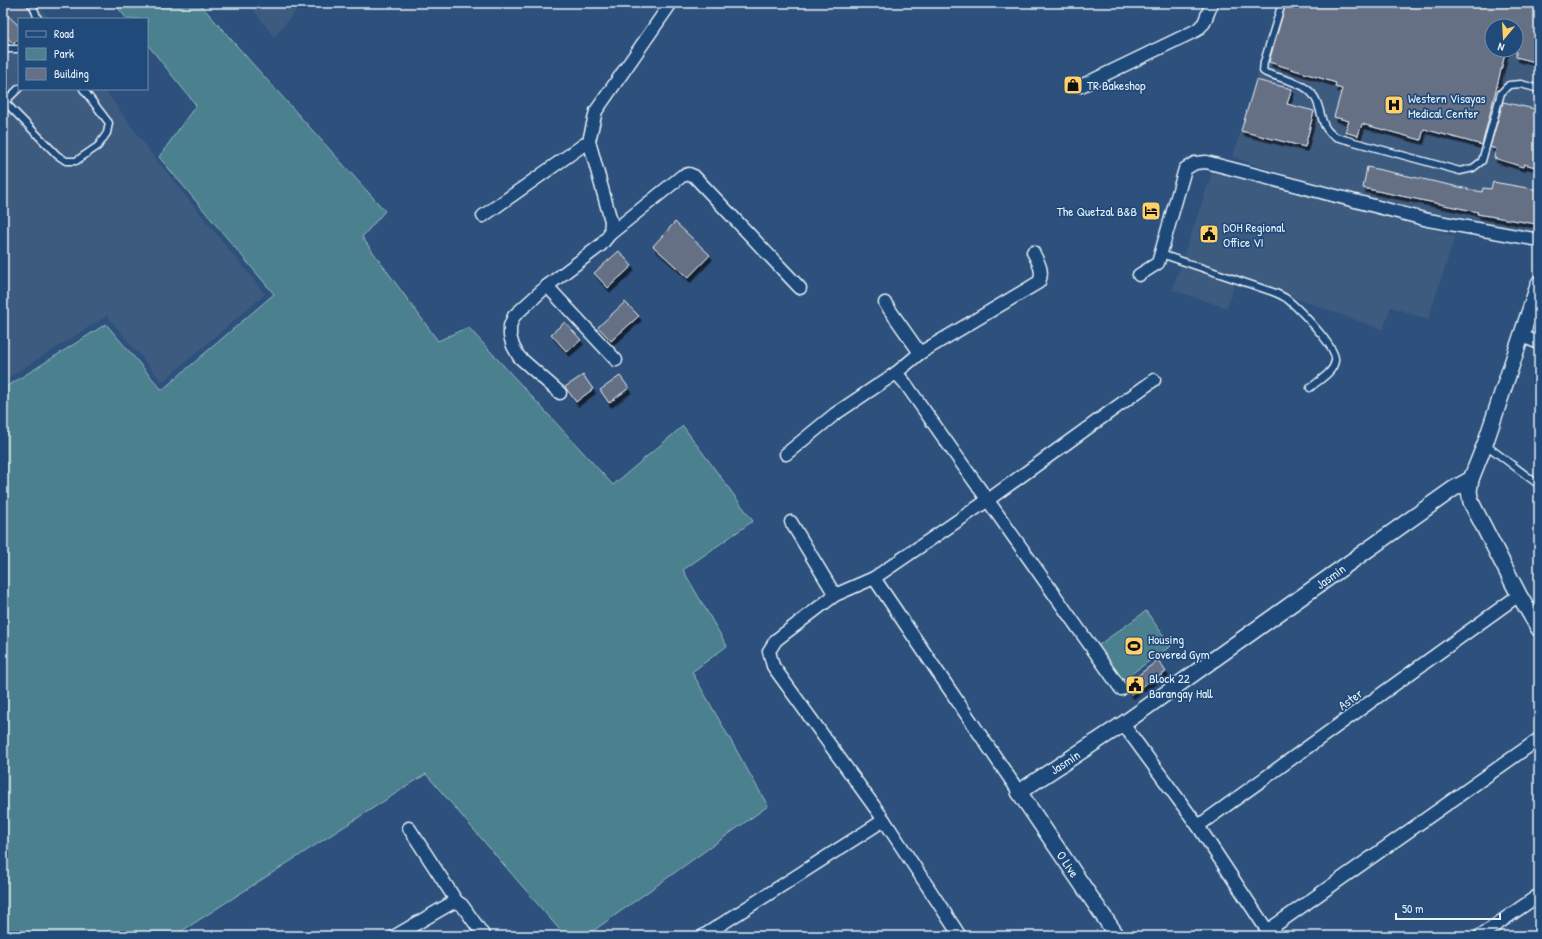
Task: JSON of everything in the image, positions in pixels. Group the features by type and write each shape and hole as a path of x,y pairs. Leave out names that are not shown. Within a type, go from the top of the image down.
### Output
{"street":[{"path":"610,234 611,221 589,140 596,111 671,3"},
{"path":"1081,86 1197,30 1204,23 1212,3"},
{"path":"483,216 589,140"},
{"path":"1139,275 1158,264 1185,169 1195,163 1206,162 1428,220 1539,240"},
{"path":"560,393 519,356 513,346 510,336 510,326 514,316 547,286 601,245 610,234 682,176 689,174 694,176 800,288"},
{"path":"786,454 835,414 896,373 920,353 1039,282 1042,276 1041,269 1033,252"},
{"path":"1539,283 1485,444 1471,479 1469,492 1471,502 1519,595 1539,629"},
{"path":"547,286 616,360"},
{"path":"884,303 920,353"},
{"path":"1522,336 1539,343"},
{"path":"896,373 905,383 1121,689"},
{"path":"960,936 884,820 773,666 769,651 776,640 834,595 874,578 988,500 1154,380"},
{"name":"Jasmin","path":"1019,792 1123,724 1453,490 1471,479"},
{"path":"792,522 834,595"},
{"path":"874,578 1019,792"},
{"name":"Aster","path":"1198,826 1519,595"},
{"path":"1123,724 1198,826 1269,933 1539,739"},
{"name":"O Live","path":"1019,792 1117,936"},
{"path":"703,936 884,820"},
{"path":"409,828 457,902 462,905 484,936"},
{"path":"1480,936 1539,895"},
{"path":"395,936 450,904 457,902"}],"lane":[{"path":"30,3 33,6 38,18"},
{"path":"1282,3 1264,62 1263,71 1307,89 1317,100 1324,127 1329,133 1336,137 1460,170 1474,168 1482,161 1501,92 1509,85 1521,84 1539,89"},
{"path":"3,46 8,49 18,49"},
{"path":"18,89 4,101 57,155 66,161 76,161 98,146 107,133 109,123 84,90"},
{"path":"1161,254 1273,292 1286,298 1312,323 1332,350 1336,360 1332,369 1310,388"},
{"path":"1485,444 1539,485"}],"shaded area":[{"path":"3,3 35,3 50,18 18,18 18,90 105,90 155,158 265,294 162,382 107,316 3,381 3,217 6,215 3,211"},
{"path":"248,3 303,3 274,37"},
{"path":"1127,3 1152,3 1151,10"},
{"name":"Western Visayas Medical Center","path":"1279,3 1539,3 1539,226 1535,237 1460,223 1314,185 1233,157"},
{"path":"1217,158 1455,237 1428,320 1391,307 1383,330 1237,277 1227,308 1172,290"}],"green space":[{"path":"114,3 199,3 385,211 362,237 438,341 468,327 613,485 683,426 753,521 683,570 727,646 692,672 768,806 586,936 565,936 426,774 174,936 3,936 3,389 106,324 162,390 274,294 159,157 196,105 148,45 148,18 126,18"},
{"name":"Housing Covered Gym","path":"1146,611 1171,646 1121,681 1096,647"}],"building":[{"path":"1286,3 1539,3 1539,63 1520,58 1524,58 1524,18 1484,18 1484,58 1504,58 1482,145 1424,129 1421,140 1362,124 1358,136 1345,132 1349,121 1334,117 1342,89 1335,87 1336,83 1269,62"},
{"path":"3,11 18,25 18,39 14,44 3,34"},
{"path":"1256,80 1292,89 1287,104 1314,111 1305,147 1241,131"},
{"path":"1503,102 1539,110 1539,168 1524,164 1523,167 1494,158 1496,149 1490,147"},
{"path":"1367,167 1482,192 1483,188 1491,189 1493,182 1539,190 1539,215 1536,224 1477,214 1478,212 1363,188"},
{"path":"675,222 710,255 688,278 653,246"},
{"path":"619,251 632,266 608,288 594,273"},
{"path":"625,302 639,316 611,341 598,327"},
{"path":"565,322 581,340 567,352 551,334"},
{"path":"583,375 593,389 576,402 565,387"},
{"path":"620,376 629,388 609,403 600,390"},
{"path":"1158,660 1166,672 1131,694 1128,690 1127,684"}],"place":[{"name":"TR Bakeshop","path":"1073,85"},
{"name":"Western Visayas Medical Center","path":"1394,105"},
{"name":"The Quetzal B&B","path":"1151,211"},
{"name":"DOH Regional Office VI","path":"1209,234"},
{"name":"Housing Covered Gym","path":"1134,646"},
{"name":"Block 22 Barangay Hall","path":"1135,685"}]}
